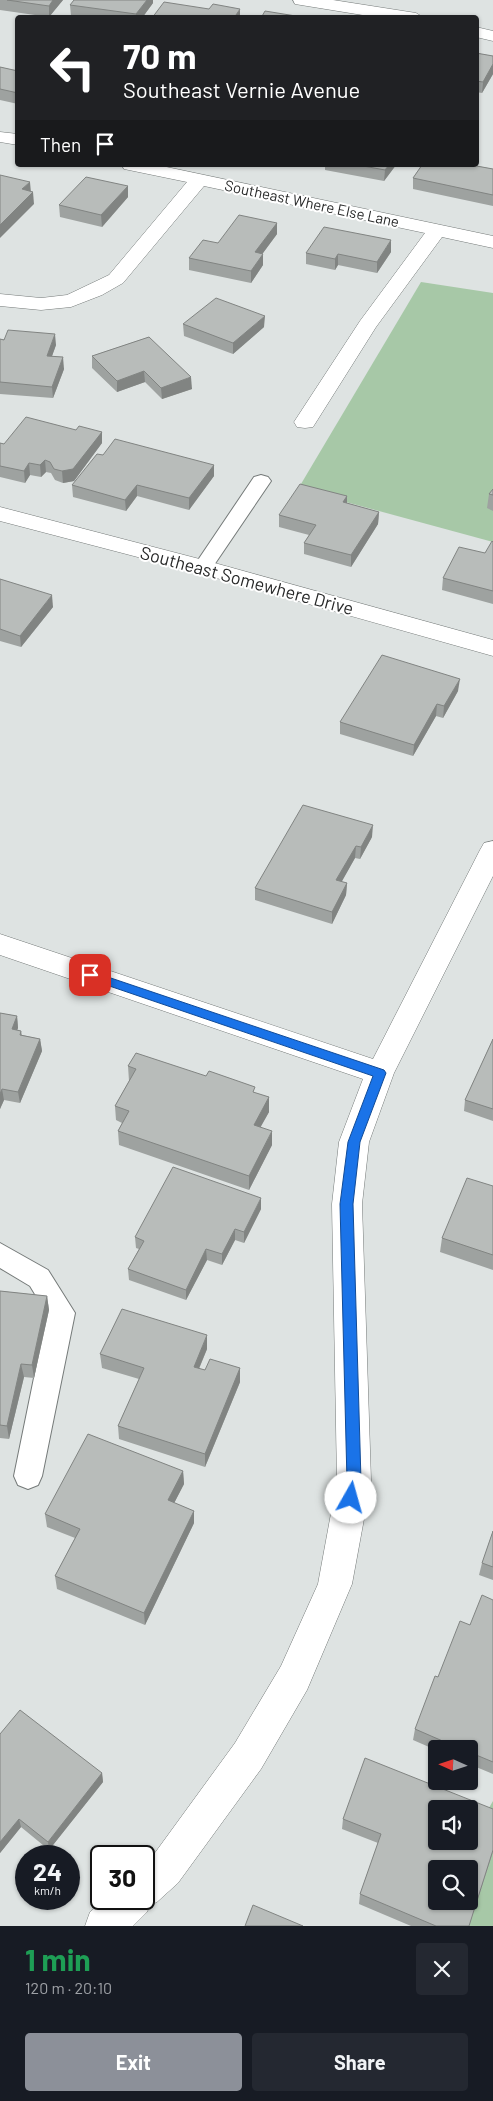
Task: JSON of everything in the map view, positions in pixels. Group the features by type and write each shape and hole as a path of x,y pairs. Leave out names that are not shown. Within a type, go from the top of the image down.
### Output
{"street":[{"path":"301,0 397,15"},
{"path":"479,33 493,36"},
{"path":"0,137 15,140"},
{"name":"Southeast Where Else Lane","path":"140,167 493,242"},
{"path":"0,300 41,304 70,301 102,287 116,278 199,180"},
{"path":"305,422 367,325 437,230"},
{"name":"Southeast Somewhere Drive","path":"0,514 203,567 493,648"},
{"path":"155,1880 165,1870 248,1756 294,1678 335,1584 354,1481 347,1204 354,1142 380,1073 493,850"},
{"path":"0,944 380,1073"},
{"path":"104,1926 122,1910"}],"lane":[{"path":"203,567 261,481"},
{"path":"0,1254 39,1278 61,1313 28,1476"}],"green space":[{"path":"421,282 493,293 493,542 298,489"},
{"path":"493,1801 493,1926 420,1926 430,1910 478,1910 478,1860 458,1860 464,1850 478,1850 478,1826"}],"building":[{"path":"7,0 53,0 49,6"},
{"path":"74,0 147,0 136,14 70,5"},
{"path":"164,2 209,9 213,4 240,9 236,15 154,15"},
{"path":"265,11 290,15 263,15"},
{"path":"479,54 493,56 493,64 483,82 479,81"},
{"path":"0,67 15,70 15,92 0,89"},
{"path":"479,166 493,169 493,195 413,178 421,167"},
{"path":"369,167 387,167 385,170"},
{"path":"0,175 30,182 22,189 33,192 0,225"},
{"path":"86,177 128,186 101,215 59,205"},
{"path":"239,215 277,223 255,252 263,254 251,271 189,258 203,240 218,243"},
{"path":"324,227 391,240 377,262 338,254 335,259 306,253"},
{"path":"216,298 265,316 233,343 183,324"},
{"path":"8,330 55,334 47,356 63,357 52,387 0,382 0,339 4,340"},
{"path":"149,337 191,377 161,388 144,371 117,381 92,356"},
{"path":"26,417 76,430 79,426 102,432 73,469 62,471 54,469 50,462 45,460 40,465 29,463 24,471 0,466 0,443 4,444"},
{"path":"115,439 214,465 189,498 137,485 125,500 72,485 97,454 103,455"},
{"path":"300,484 347,496 343,502 379,512 351,555 304,543 316,525 279,515"},
{"path":"492,541 493,591 443,578 459,547 485,553"},
{"path":"0,579 52,595 20,636 0,629"},
{"path":"382,655 460,679 444,706 437,704 414,745 340,722"},
{"path":"303,805 373,825 361,847 356,846 336,880 347,883 332,912 255,888"},
{"path":"0,1013 17,1016 12,1029 21,1031 20,1035 40,1039 18,1092 2,1089 0,1094"},
{"path":"493,1039 493,1109 465,1100"},
{"path":"136,1053 206,1076 209,1071 255,1087 253,1092 269,1097 254,1125 272,1131 249,1176 118,1131 129,1111 115,1106 136,1069 128,1066"},
{"path":"173,1167 261,1198 244,1232 235,1229 222,1254 206,1249 186,1290 128,1269 144,1241 135,1237"},
{"path":"467,1178 493,1186 493,1255 442,1238"},
{"path":"0,1291 47,1296 32,1365 21,1364 7,1426 0,1425"},
{"path":"122,1309 207,1335 194,1367 205,1370 210,1359 240,1368 205,1454 118,1426 144,1368 100,1354"},
{"path":"88,1434 183,1471 168,1500 194,1511 144,1613 55,1576 80,1529 45,1514"},
{"path":"493,1531 493,1567 482,1563"},
{"path":"482,1595 493,1600 493,1762 478,1756 478,1740 440,1740 415,1729 435,1676 438,1677 460,1621 470,1625"},
{"path":"20,1710 102,1773 48,1842 19,1819 0,1842 0,1734"},
{"path":"365,1758 428,1783 428,1790 445,1790 470,1800 428,1800 428,1850 478,1850 478,1803 493,1809 493,1850 478,1898 478,1860 428,1860 428,1910 474,1910 469,1926 436,1926 360,1894 381,1834 343,1819"},
{"path":"253,1905 303,1926 245,1926"}],"route":[{"path":"90,975 380,1073 354,1142 347,1204 354,1481 351,1498"}]}
